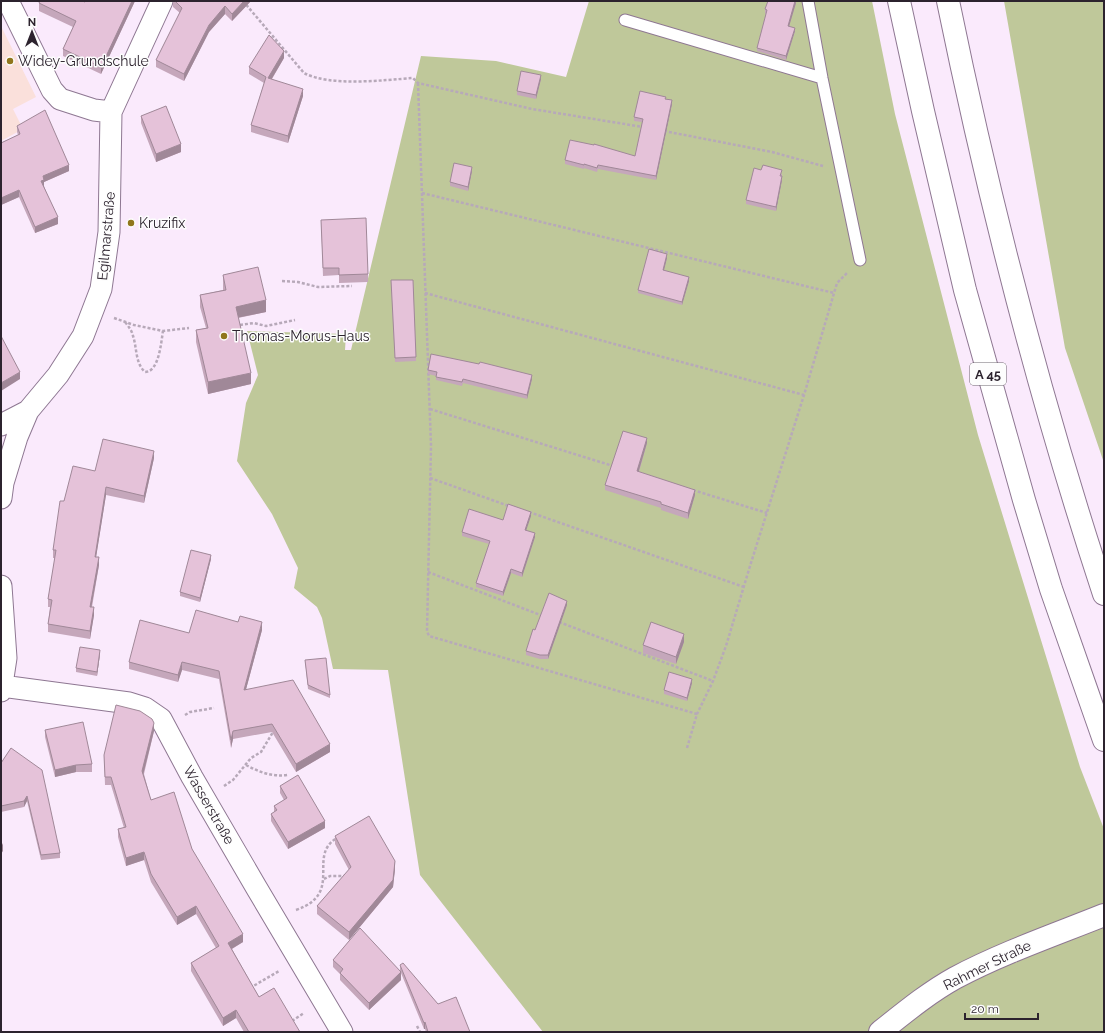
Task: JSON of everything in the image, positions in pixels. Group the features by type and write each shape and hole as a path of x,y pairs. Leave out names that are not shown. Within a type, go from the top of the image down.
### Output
{"main road":[{"name":"A 45","path":"899,1 967,298 1024,500 1052,589 1104,740"},
{"path":"948,1 983,163 1039,382 1078,516 1104,594"},
{"name":"Rahmer Straße","path":"880,1032 910,1008 953,979 1024,946 1104,916"}],"street":[{"path":"8,1 52,90 60,99 94,110 111,112 162,1"},
{"name":"Egilmarstraße","path":"1,498 3,483 17,437 28,411 58,375 83,336 101,289 109,232 111,112"},
{"path":"1,425 28,411"},
{"path":"1,586 6,658 2,688"},
{"name":"Wasserstraße","path":"2,688 129,703 145,708 161,718 192,777 342,1032"}],"lane":[{"path":"808,1 822,78 860,260"},
{"path":"625,20 822,78"}],"path":[{"path":"243,1 304,73 313,78 329,81 413,78 418,84 430,408 427,631 429,636 697,714"},
{"path":"418,84 532,109 648,128"},
{"path":"664,131 772,152 842,171"},
{"path":"422,193 834,293"},
{"path":"687,748 697,714 713,682 726,646 837,283 860,260"},
{"path":"282,281 298,282 318,287 352,286"},
{"path":"425,293 804,395"},
{"path":"111,317 134,325 163,331 189,328"},
{"path":"240,325 254,323 266,326 295,320"},
{"path":"125,322 134,337 138,360 141,369 145,372 153,369 156,364 163,331"},
{"path":"430,408 617,467"},
{"path":"430,478 512,507"},
{"path":"692,490 767,513"},
{"path":"527,512 744,587"},
{"path":"428,572 545,617"},
{"path":"553,620 713,682"},
{"path":"180,717 190,712 214,708"},
{"path":"218,789 233,780 251,758 261,752 273,732"},
{"path":"246,765 272,775 288,775"},
{"path":"296,910 313,902 322,887 324,879 325,851 333,841 342,835"},
{"path":"324,879 330,876 353,877"},
{"path":"250,988 276,973"},
{"path":"289,1022 304,1014"},
{"path":"417,1026 420,1032"}],"shaded area":[{"name":"Widey-Grundschule","path":"1,26 36,97 13,109 23,129 1,141"}],"green space":[{"path":"589,1 872,1 895,114 978,435 1080,767 1104,829 1104,1032 543,1032 420,875 388,670 333,669 322,618 317,607 294,588 298,568 272,514 237,461 246,403 258,375 247,331 346,334 345,350 351,350 421,56 496,61 566,77"},
{"path":"1004,1 1104,1 1104,463 1065,348"}],"building":[{"path":"40,1 132,1 101,67 63,49 76,21 39,3"},
{"path":"175,1 244,1 232,14 225,6 209,25 184,74 156,60 182,8"},
{"path":"768,1 795,1 788,26 795,28 786,56 757,48"},
{"path":"269,35 284,51 268,78 303,89 288,136 251,125 266,77 249,67"},
{"path":"521,71 541,75 536,95 517,91"},
{"path":"640,91 666,97 665,99 672,100 656,176 598,165 597,168 565,160 570,140 594,144 635,156 643,119 634,117"},
{"path":"166,106 181,144 156,154 141,116"},
{"path":"45,110 69,165 43,176 44,180 41,181 58,217 35,227 19,190 1,198 1,143 20,134 17,126"},
{"path":"454,163 472,167 468,187 450,182"},
{"path":"763,165 782,170 776,207 746,200 754,168 761,170"},
{"path":"366,218 368,274 339,275 339,268 323,268 321,220"},
{"path":"649,249 667,254 663,270 689,277 682,302 638,290"},
{"name":"Thomas-Morus-Haus","path":"258,267 266,300 236,307 251,373 208,382 196,330 208,328 200,295 226,290 223,275"},
{"path":"391,280 413,280 416,357 395,358"},
{"path":"1,336 20,372 1,383"},
{"path":"431,354 479,364 480,362 532,375 527,395 463,379 462,382 436,377 437,372 428,370"},
{"path":"623,431 647,438 637,471 695,490 688,513 661,504 661,502 605,485"},
{"path":"103,439 154,451 144,496 106,487 95,557 99,557 90,607 94,607 90,631 48,624 52,600 48,599 56,550 53,550 60,501 64,501 73,466 95,471"},
{"path":"508,504 531,512 525,530 535,533 522,573 511,569 503,592 476,583 490,541 462,532 469,509 503,520"},
{"path":"191,550 211,555 200,598 180,592"},
{"path":"549,593 567,601 548,655 540,655 526,651 533,629 535,630"},
{"path":"196,610 238,622 240,616 262,622 244,690 293,680 330,744 296,764 272,724 233,731 231,740 219,671 182,662 178,675 129,662 140,620 189,633"},
{"path":"651,622 684,634 676,657 643,645"},
{"path":"80,647 100,650 97,672 76,668"},
{"path":"326,658 330,695 308,685 305,660"},
{"path":"669,672 692,679 687,698 664,690"},
{"path":"116,705 140,711 152,719 154,723 142,771 151,800 174,792 192,849 243,934 228,943 259,997 274,988 300,1032 249,1032 236,1010 223,1018 191,963 219,946 196,906 177,917 151,874 144,852 126,858 118,829 126,827 111,777 105,777 104,755"},
{"path":"83,722 92,764 76,765 55,770 45,730"},
{"path":"11,748 42,770 60,853 41,855 27,796 24,801 1,806 1,763"},
{"path":"298,775 325,821 288,842 271,814 277,810 274,806 287,798 280,786"},
{"path":"369,816 395,861 393,880 349,932 317,906 351,867 335,836"},
{"path":"360,928 401,972 369,1003 340,973 343,969 333,960"},
{"path":"403,963 438,1004 456,997 470,1032 428,1032 400,965"}],"place":[{"name":"Widey-Grundschule","path":"10,61"},
{"name":"Kruzifix","path":"131,223"},
{"name":"Thomas-Morus-Haus","path":"224,336"}]}
